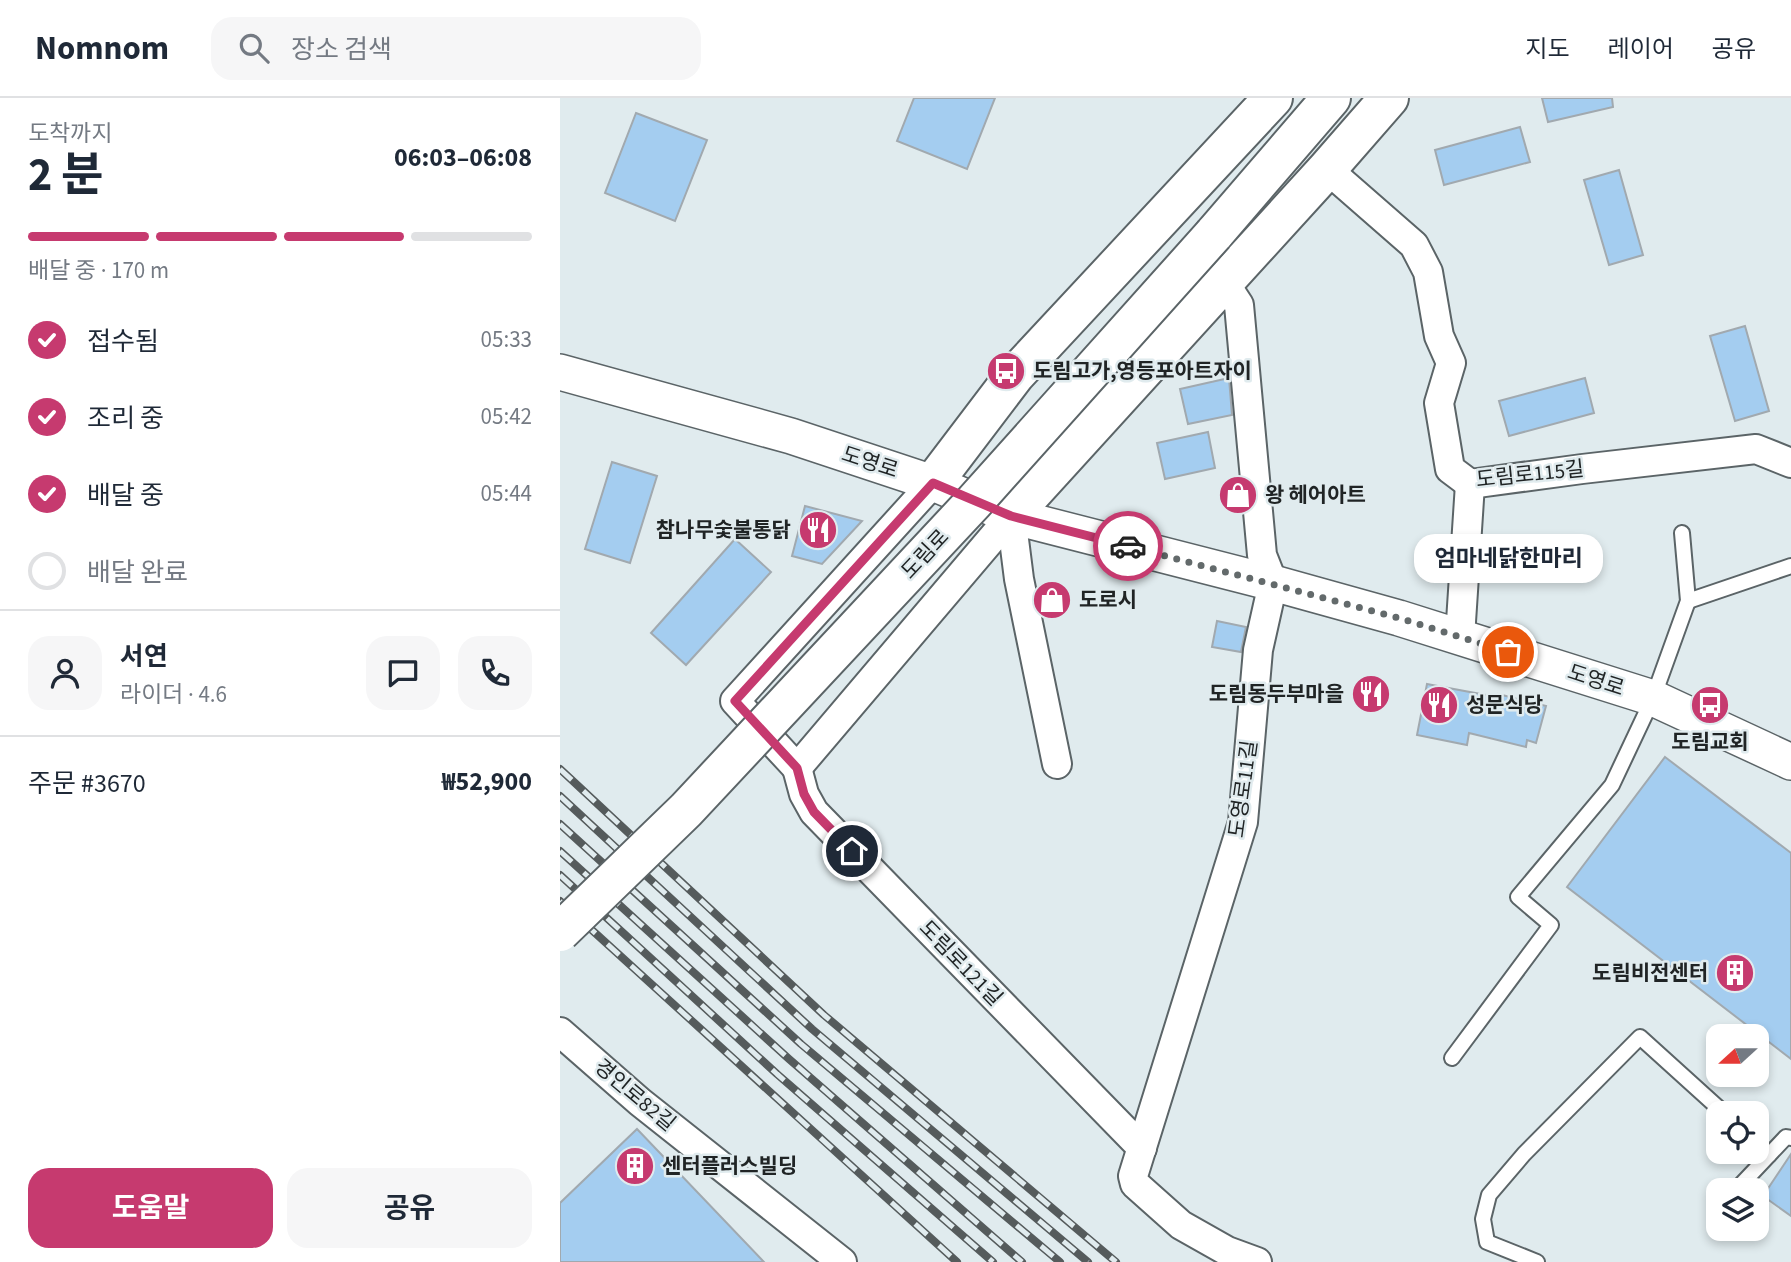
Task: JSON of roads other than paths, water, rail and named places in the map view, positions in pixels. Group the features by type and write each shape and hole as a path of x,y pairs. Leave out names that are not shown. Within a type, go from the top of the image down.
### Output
{"main road":[{"path":"933,483 1016,375 1273,98"},
{"name":"도림로","path":"560,932 695,800 974,502 1214,234 1331,98"},
{"path":"1011,516 1328,169 1389,98"},
{"path":"1016,375 1019,397 1030,415 1048,432 1070,441 1080,441"}],"street":[{"name":"도림로115길","path":"1328,169 1414,245 1428,272 1439,336 1451,363 1439,403 1450,469 1470,484 1756,449 1791,463"},
{"path":"1224,282 1239,305 1262,555 1273,583"},
{"name":"도영로","path":"560,372 791,436 933,483 1011,516 1399,618 1653,698 1791,762"},
{"path":"933,483 735,701 797,768 1011,516"},
{"path":"1460,637 1470,484"},
{"path":"1011,516 1018,579 1056,764"},
{"name":"도영로11길","path":"1257,1262 1227,1251 1181,1225 1135,1184 1133,1176 1243,822 1258,650 1273,583"},
{"name":"도림로121길","path":"797,768 804,794 814,812 1142,1148"},
{"name":"경인로82길","path":"560,1032 640,1102 842,1262"}],"lane":[{"name":"도영로","path":"1653,698 1688,601 1682,533"},
{"path":"1688,601 1791,566"},
{"path":"1452,1058 1551,925 1518,897 1612,785 1653,698"},
{"path":"1537,1262 1487,1242 1483,1219 1489,1195 1524,1154 1640,1037 1711,1101"},
{"path":"1769,1155 1786,1137 1791,1138"},
{"path":"1747,1178 1761,1164"}],"railway":[{"path":"560,769 824,1015 1116,1262"},
{"path":"560,796 812,1029 1088,1262"},
{"path":"560,824 801,1044 1060,1262"},
{"path":"560,851 789,1059 1022,1262"},
{"path":"560,875 777,1074 993,1262"},
{"path":"560,901 957,1262"}],"place":[{"name":"도림고가,영등포아트자이","path":"1006,371"},
{"name":"왕 헤어아트","path":"1238,495"},
{"name":"참나무숯불통닭","path":"818,530"},
{"name":"도로시","path":"1052,600"},
{"name":"엄마네닭한마리","path":"1508,652"},
{"name":"도림동두부마을","path":"1371,694"},
{"name":"성문식당","path":"1439,705"},
{"name":"도림교회","path":"1710,705"},
{"name":"도림비전센터","path":"1735,973"},
{"name":"센터플러스빌딩","path":"635,1166"}]}
